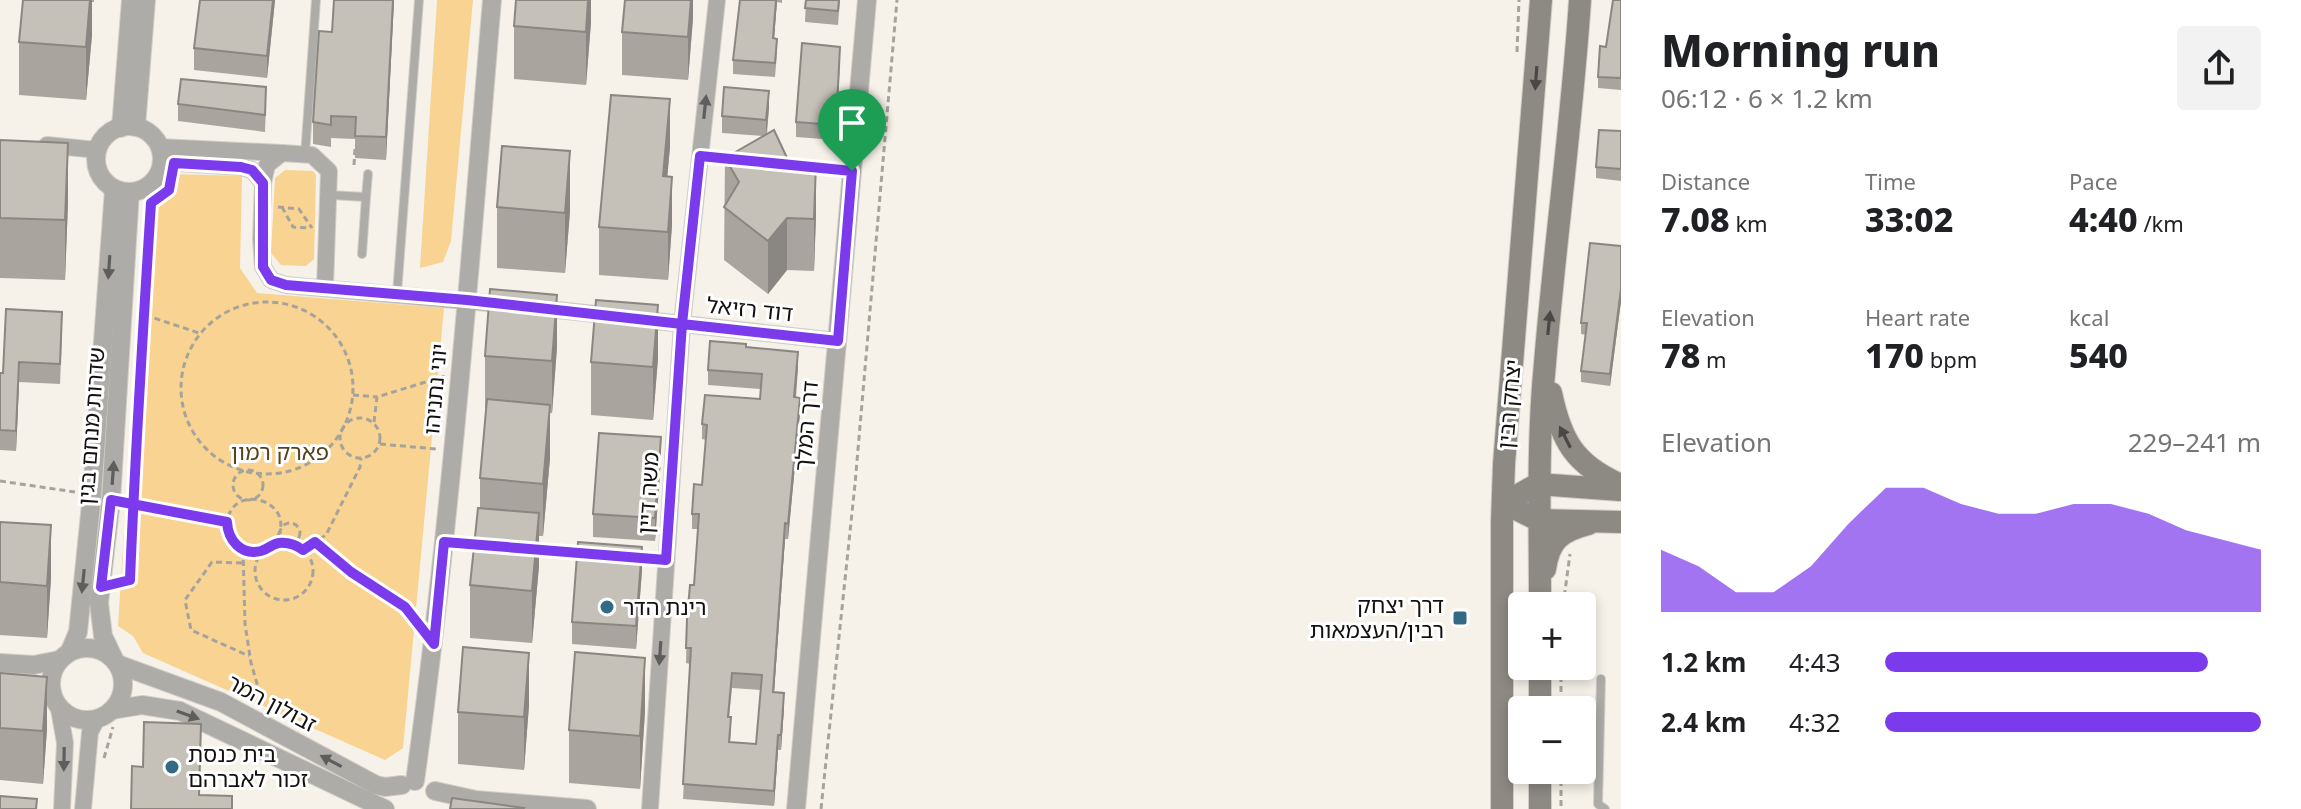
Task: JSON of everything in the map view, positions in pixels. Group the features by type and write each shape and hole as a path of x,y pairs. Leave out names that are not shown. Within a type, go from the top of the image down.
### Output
{"main road":[{"name":"יצחק רבין","path":"1502,809 1504,464 1541,0"},
{"name":"יצחק רבין","path":"1540,592 1538,484 1544,364 1574,91 1580,0"},
{"path":"1544,364 1557,421 1573,453 1621,488"},
{"path":"1504,503 1538,484 1621,488"},
{"path":"1504,503 1538,520 1612,521"},
{"path":"1542,592 1548,550 1566,530 1612,521"},
{"path":"1540,784 1540,809"}],"street":[{"path":"128,128 131,0"},
{"path":"128,128 146,0"},
{"name":"יוני נתניהו","path":"393,809 394,795 408,783 434,644 492,0"},
{"name":"משה דיין","path":"650,809 682,324 717,0"},
{"name":"דרך המלך","path":"796,809 867,0"},
{"path":"165,158 148,186 122,190 107,184 97,168 97,150 111,132 128,128 146,131 165,158 241,167 252,170 263,183"},
{"path":"28,143 97,150"},
{"path":"165,158 282,153 312,155 329,171 328,195 319,229 325,287"},
{"path":"262,206 267,165 282,153"},
{"name":"שדרות מנחם בגין","path":"115,662 100,623 123,308 122,190"},
{"name":"שדרות מנחם בגין","path":"64,656 78,632 122,190"},
{"name":"דוד רזיאל","path":"262,206 263,267 271,280 286,285 467,300 838,341"},
{"path":"0,663 34,665 88,647 106,653 115,662 122,675 123,688 113,711 90,732 83,809"},
{"path":"62,809 65,743 50,685 54,668 64,656"},
{"name":"זבולון המר","path":"115,662 221,702 376,785 430,785 437,800"},
{"path":"30,694 57,706 73,718 85,721 113,711"},
{"name":"זבולון המר","path":"113,711 163,708 189,714 385,809"},
{"path":"437,800 587,809"}],"lane":[{"path":"305,155 316,0"},
{"path":"397,294 419,0"},
{"path":"362,254 368,174"},
{"path":"328,195 366,197"},
{"path":"1601,679 1598,804 1605,809"}],"path":[{"path":"821,809 855,484 897,0"},
{"path":"354,165 356,135"},
{"path":"101,587 130,580 151,203 169,190 165,158"},
{"path":"807,167 852,171"},
{"path":"262,206 299,209 319,229"},
{"path":"282,207 293,227 319,229"},
{"path":"269,302 307,312 331,330 345,351 354,384 350,415 335,443 304,467 281,475 226,466 202,447 182,411 181,372 200,334 228,311 269,302"},
{"path":"123,308 200,334"},
{"path":"352,395 377,397 460,371"},
{"path":"374,422 352,419 342,428 340,444 345,451 361,458 372,454 380,444 381,436 374,422 377,397"},
{"path":"380,444 453,451"},
{"path":"303,550 326,535 360,467 361,458"},
{"path":"266,548 256,564 257,582 269,596 287,600 304,592 312,576 312,567 303,550 288,543 281,539 280,532 279,514 274,507 267,502 250,499 244,500 237,495 232,482 239,472 251,470 259,474 263,487 258,496 250,499 235,507 227,522 231,538 243,550 259,551 272,545 288,543 295,542 300,537 298,526 287,523 280,532 272,545"},
{"path":"0,481 92,494"},
{"path":"111,500 227,522"},
{"path":"315,542 351,572 405,607 434,644"},
{"path":"444,542 476,544"},
{"path":"523,548 587,554"},
{"path":"243,550 245,624 250,657 264,703 262,724"},
{"path":"242,563 212,562 185,600 191,630 250,657"},
{"path":"101,770 114,722 113,711"},
{"path":"1561,784 1561,809"}],"green space":[{"path":"437,0 473,0 451,241 443,262 420,268"},
{"path":"285,170 313,171 316,175 314,259 306,266 281,265 271,253 275,178"},
{"name":"פארק רמון","path":"172,174 242,176 240,268 257,293 444,308 403,748 385,760 143,653 133,636 118,626 145,200 163,190"}],"building":[{"path":"23,0 90,0 86,47 19,42"},
{"path":"200,0 273,0 267,56 194,48"},
{"path":"334,0 393,0 386,137 355,136 356,117 331,116 331,125 313,122 319,31 332,32"},
{"path":"516,0 588,0 586,32 514,26"},
{"path":"625,0 691,0 688,37 622,32"},
{"path":"740,0 776,0 775,63 733,60"},
{"path":"806,0 839,0 838,11 805,8"},
{"path":"1613,0 1621,0 1621,78 1598,77 1600,46 1606,47"},
{"path":"802,43 840,47 836,125 796,122"},
{"path":"181,79 266,87 265,115 178,104"},
{"path":"724,87 769,91 766,120 722,116"},
{"path":"611,95 670,99 663,176 672,177 668,232 599,227"},
{"path":"774,130 789,162 816,163 814,219 787,218 768,241 724,207 739,182 725,158"},
{"path":"1599,130 1621,131 1621,169 1596,167"},
{"path":"0,140 68,143 65,220 0,218"},
{"path":"502,146 570,151 565,213 497,207"},
{"path":"1590,243 1621,246 1621,289 1610,374 1581,371 1587,323 1581,323"},
{"path":"490,289 557,295 552,361 485,356"},
{"path":"596,300 658,305 653,367 591,362"},
{"path":"6,309 62,312 60,364 19,362 16,431 0,430 0,373 3,373"},
{"path":"710,341 798,352 794,397 800,398 788,524 785,523 773,692 784,693 774,791 683,784 691,648 686,648 687,619 690,585 694,585 699,514 692,514 694,484 702,485 707,425 702,424 705,395 760,399 762,374 708,370","holes":["732,673 762,675 756,744 729,742"]},
{"path":"487,399 550,405 543,484 480,478"},
{"path":"599,433 661,437 655,518 593,514"},
{"path":"478,508 539,513 532,591 470,585"},
{"path":"0,522 51,525 47,586 0,582"},
{"name":"רינת הדר","path":"578,542 642,547 636,626 572,622"},
{"path":"463,647 529,653 524,717 458,712"},
{"path":"575,652 645,658 640,736 569,730"},
{"path":"0,673 47,677 43,731 0,728"},
{"name":"בית כנסת זכור לאברהם","path":"144,722 201,724 199,795 232,796 232,809 131,809 132,766 143,767"},
{"path":"0,796 37,799 36,809 0,809"},
{"path":"452,798 524,808 450,809"}],"place":[{"name":"רינת הדר","path":"607,607"},
{"name":"דרך יצחק רבין/העצמאות","path":"1460,618"},
{"name":"בית כנסת זכור לאברהם","path":"172,767"}],"route":[{"path":"852,171 700,156 682,324 467,300 286,285 271,280 263,267 263,183 252,170 174,163 169,190 151,203 133,504 130,580 101,587 111,500 133,504 227,522 236,545 251,552 280,543 296,545 303,550 315,542 351,572 405,607 434,644 444,542 666,560 682,324 838,341 852,171"}]}
